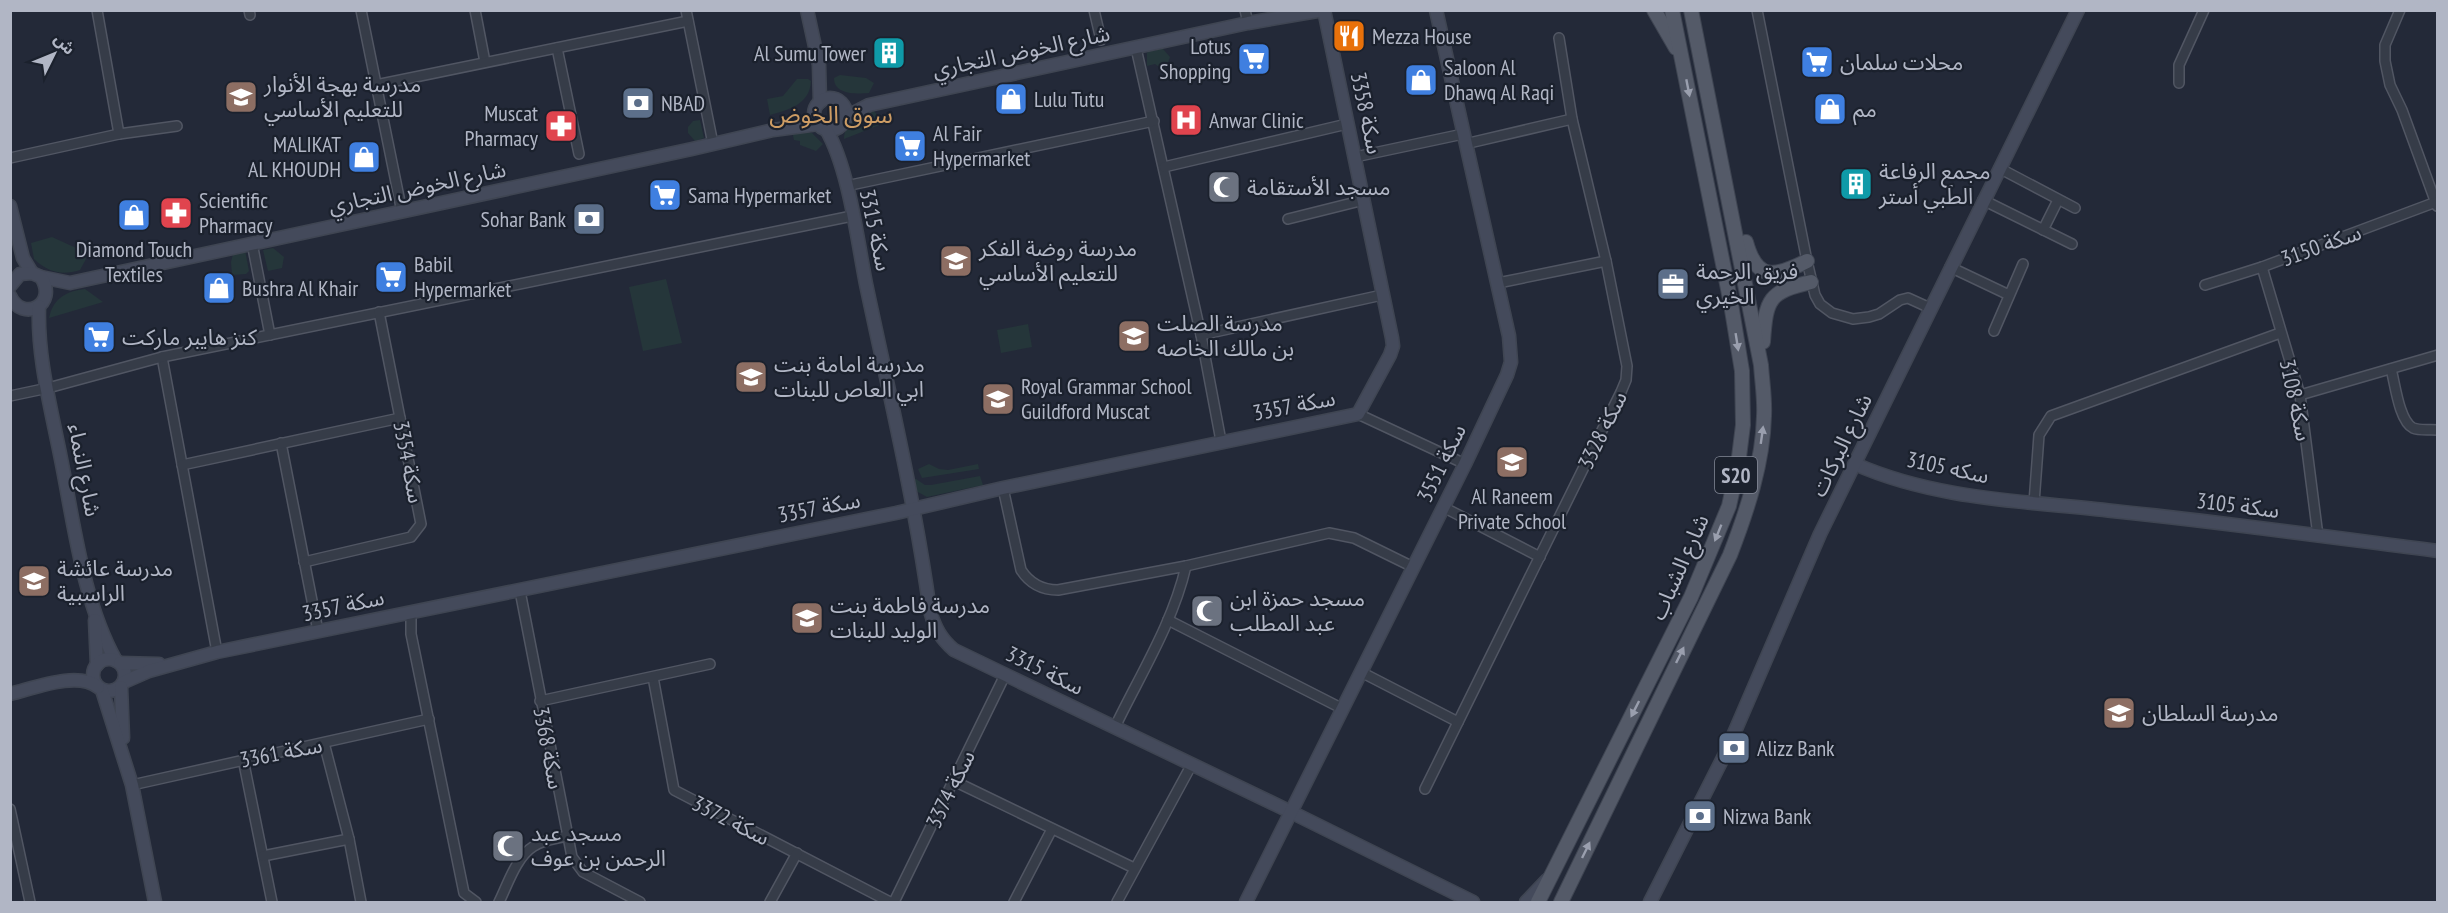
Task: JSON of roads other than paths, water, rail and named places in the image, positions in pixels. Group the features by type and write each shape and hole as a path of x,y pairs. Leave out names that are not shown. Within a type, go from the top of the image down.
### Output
{"main road":[{"path":"1654,10 1683,59"},
{"name":"شارع الشباب","path":"1538,903 1691,597 1729,506 1738,465 1743,425 1742,371 1731,304 1672,10"},
{"name":"شارع الشباب","path":"1561,903 1730,555 1746,515 1756,474 1764,416 1761,364 1691,10"},
{"path":"1724,172 1736,204 1751,259 1755,265 1768,274 1781,272 1807,261"},
{"path":"1761,364 1764,320 1773,298 1777,292 1787,287 1811,282"}],"street":[{"path":"97,10 119,134"},
{"path":"361,10 402,212"},
{"path":"475,10 485,62"},
{"path":"686,10 713,144"},
{"path":"807,10 819,65 817,106"},
{"path":"1094,10 1101,40"},
{"name":"شارع الخوض التجاري","path":"773,130 817,106 838,101 869,105 1136,48 1246,17 1323,10"},
{"name":"سكة 3358","path":"1323,10 1393,346 1358,414"},
{"name":"سكة 3551","path":"1246,903 1465,464 1511,362 1511,348 1498,283 1436,10"},
{"path":"1757,10 1811,282 1820,304 1827,310 1844,317 1869,317 1908,298 1930,308"},
{"name":"شارع البركات","path":"1650,903 1726,752 1820,534 2078,10"},
{"path":"2179,82 2179,65 2204,10"},
{"path":"2400,10 2385,45 2385,61 2390,85 2402,110 2437,205"},
{"path":"376,85 688,21"},
{"name":"سكة 3328","path":"1425,789 1626,380 1627,366 1606,261 1572,119 1560,38"},
{"path":"557,48 579,154"},
{"path":"1136,48 1201,335 1221,441"},
{"path":"819,65 838,101"},
{"name":"سكة 3315","path":"838,101 844,122 840,163"},
{"name":"شارع الخوض التجاري","path":"42,303 70,283 252,243 773,130 822,127 831,130 869,105"},
{"name":"سكة 3315","path":"817,106 822,127 840,163 846,186 914,508 930,611 935,626 946,643 954,650 1291,812 1473,903"},
{"path":"1354,157 1572,119"},
{"path":"846,186 1154,121"},
{"path":"1164,166 1347,124"},
{"path":"10,158 119,134 177,126"},
{"path":"1999,168 2075,208"},
{"path":"1288,219 1364,200"},
{"path":"2043,230 2058,200"},
{"path":"1983,201 2072,244"},
{"name":"سكة 3150","path":"2205,285 2437,205"},
{"path":"10,206 23,258 36,275"},
{"path":"10,396 162,357 852,216"},
{"path":"13,282 19,261 18,241"},
{"path":"252,243 270,335"},
{"path":"1498,283 1606,261"},
{"path":"1994,331 2023,264"},
{"path":"1950,267 2009,296"},
{"name":"سكة 3108","path":"2262,267 2300,395 2318,536"},
{"path":"13,282 26,273 36,275"},
{"name":"شارع الخوض التجاري","path":"36,275 70,283"},
{"name":"شارع النماء","path":"36,275 47,289 42,303 39,342 79,548 94,607 118,662"},
{"path":"1201,335 1382,295"},
{"path":"14,302 34,309 42,303"},
{"name":"شارع النماء","path":"14,302 39,342"},
{"name":"سكة 3354","path":"304,562 411,537 421,524 379,312"},
{"path":"2034,503 2040,435 2051,416 2280,333"},
{"path":"2300,395 2438,355"},
{"path":"162,357 217,652"},
{"path":"2391,369 2401,410 2407,423 2419,429 2438,430"},
{"name":"سكة 3357","path":"123,685 172,664 217,652 896,513 1221,441 1358,414 1465,464"},
{"path":"182,465 400,418"},
{"path":"281,443 318,632"},
{"name":"سكه 3105","path":"1855,464 1892,477 1972,496 2034,503"},
{"path":"1003,488 1021,570 1027,580 1047,590 1058,590 1186,566 1329,533 1354,538 1413,567"},
{"name":"سكة 3105","path":"2034,503 2438,551"},
{"path":"1443,507 1540,557"},
{"path":"1115,727 1168,620 1182,585 1186,566"},
{"name":"سكة 3368","path":"520,591 566,836 572,857 584,872 634,901"},
{"name":"شارع النماء","path":"94,607 96,667"},
{"path":"411,612 411,634 464,893 476,903"},
{"path":"1168,620 1342,709"},
{"path":"10,694 75,679 106,660 118,662 125,672 123,685 124,754"},
{"name":"سكة 3357","path":"118,662 172,664"},
{"path":"540,701 710,664"},
{"path":"96,667 93,679 100,689 124,754 132,785 155,903"},
{"path":"1361,672 1458,722"},
{"name":"سكة 3374","path":"892,903 1005,675"},
{"name":"سكة 3372","path":"653,677 674,790 892,903"},
{"path":"75,679 91,681 100,689 112,692 123,685"},
{"name":"سكة 3361","path":"132,785 429,719"},
{"path":"324,743 349,839 361,903"},
{"path":"243,759 272,903"},
{"path":"1117,903 1192,764"},
{"path":"954,781 1134,868"},
{"path":"10,809 28,902"},
{"path":"1014,903 1052,829"},
{"path":"499,903 520,860 529,850 539,843 566,836"},
{"path":"263,856 349,839"},
{"path":"770,903 797,853"},
{"path":"1526,903 1552,875"}],"place":[{"name":"Mezza House","path":"1349,36"},
{"name":"Al Sumu Tower","path":"889,53"},
{"name":"Lotus Shopping","path":"1254,59"},
{"name":"محلات سلمان","path":"1817,62"},
{"name":"Saloon Al Dhawq Al Raqi","path":"1421,80"},
{"name":"مدرسة بهجة الأنوار للتعليم الأساسي","path":"241,97"},
{"name":"Lulu Tutu","path":"1011,99"},
{"name":"NBAD","path":"638,103"},
{"name":"مم","path":"1830,109"},
{"name":"Anwar Clinic","path":"1186,120"},
{"name":"Muscat Pharmacy","path":"561,126"},
{"name":"Al Fair Hypermarket","path":"910,146"},
{"name":"MALIKAT AL KHOUDH","path":"364,157"},
{"name":"مجمع الرفاعة الطبي أستر","path":"1856,184"},
{"name":"مسجد الأستقامة","path":"1224,187"},
{"name":"Sama Hypermarket","path":"665,195"},
{"name":"Scientific Pharmacy","path":"176,213"},
{"name":"Diamond Touch Textiles","path":"134,215"},
{"name":"Sohar Bank","path":"589,219"},
{"name":"مدرسة روضة الفكر للتعليم الأساسي","path":"956,261"},
{"name":"Babil Hypermarket","path":"391,277"},
{"name":"فريق الرحمة الخيري","path":"1673,284"},
{"name":"Bushra Al Khair","path":"219,288"},
{"name":"مدرسة الصلت بن مالك الخاصه","path":"1134,336"},
{"name":"كنز هايبر ماركت","path":"99,337"},
{"name":"مدرسة امامة بنت ابي العاص للبنات","path":"751,377"},
{"name":"Royal Grammar School Guildford Muscat","path":"998,399"},
{"name":"Al Raneem Private School","path":"1512,462"},
{"name":"مدرسة عائشة الراسبية","path":"34,581"},
{"name":"مسجد حمزة ابن عبد المطلب","path":"1207,611"},
{"name":"مدرسة فاطمة بنت الوليد للبنات","path":"807,618"},
{"name":"مدرسة السلطان","path":"2119,713"},
{"name":"Alizz Bank","path":"1734,748"},
{"name":"Nizwa Bank","path":"1700,816"},
{"name":"مسجد عبد الرحمن بن عوف","path":"508,846"}],"district":[{"name":"سوق الخوض","path":"831,114"}]}
